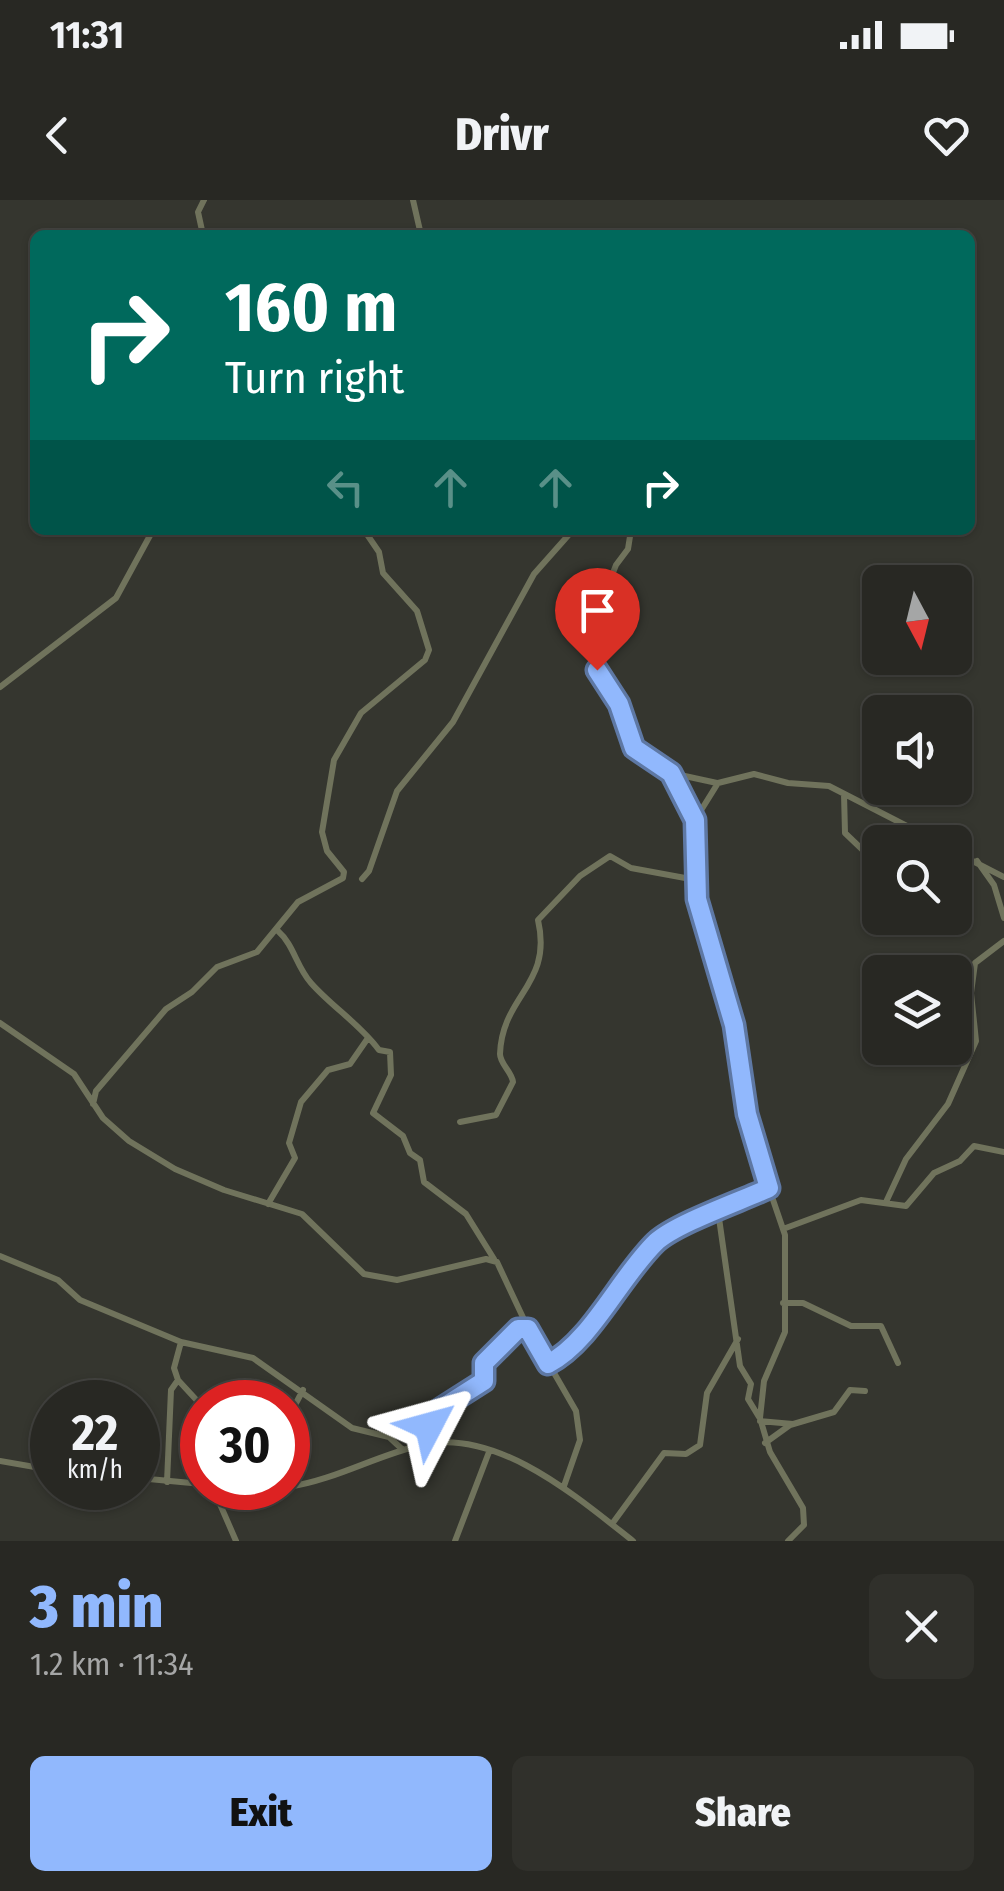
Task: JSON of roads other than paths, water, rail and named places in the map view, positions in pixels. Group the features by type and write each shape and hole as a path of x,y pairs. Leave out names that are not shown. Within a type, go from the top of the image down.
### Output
{"street":[{"path":"202,230 198,212 204,200"},
{"path":"413,200 421,230"},
{"path":"0,687 116,598 150,535"},
{"path":"93,1104 96,1091 166,1009 192,992 217,967 257,952 298,902 344,875 326,851 322,820 327,784 348,728 379,694 424,660 429,650 416,611 383,573 378,552 367,535"},
{"path":"362,879 370,871 397,792 453,722 534,574 569,535"},
{"path":"630,535 628,549 616,565 600,606 597,670 619,704 634,748 671,773 718,782 754,774 788,783 829,786 905,825"},
{"path":"671,773 695,820 697,899 734,1025 751,1131 784,1229 785,1332 764,1381 760,1420"},
{"path":"695,820 718,782"},
{"path":"844,794 845,832 862,849"},
{"path":"460,1122 496,1115 513,1082 500,1053 510,1010 539,970 544,946 538,920 547,906 610,856 631,868 696,880"},
{"path":"972,860 1004,877"},
{"path":"977,862 994,885 1004,918"},
{"path":"278,931 289,941 294,961 314,987 380,1050 390,1051 392,1074 373,1113 406,1141 410,1153 420,1160 424,1182 466,1214 494,1260 506,1272 528,1329 573,1404 580,1429 564,1486"},
{"path":"886,1202 906,1159 948,1104 976,1042 971,994 975,963 1004,941"},
{"path":"0,1023 74,1074 116,1130 160,1161 312,1220 356,1268 374,1278 397,1280 494,1260"},
{"path":"268,1204 295,1158 289,1143 301,1102 328,1070 350,1064 368,1038"},
{"path":"784,1229 857,1201 906,1206 934,1174 960,1161 974,1146 1004,1152"},
{"path":"548,1364 568,1353 616,1286 670,1232 769,1188"},
{"path":"718,1211 742,1370 751,1384 747,1396 760,1420 765,1443 805,1513 804,1525 788,1541"},
{"path":"0,1256 58,1280 80,1300 181,1342 243,1354 286,1380"},
{"path":"783,1303 803,1302 851,1326 881,1326 898,1363"},
{"path":"437,1442 429,1426 437,1412 484,1381 485,1362 516,1331 528,1329"},
{"path":"612,1524 664,1453 672,1450 686,1454 700,1445 708,1393 738,1340"},
{"path":"167,1482 171,1390 178,1380 174,1368 181,1342"},
{"path":"765,1443 794,1424 834,1412 850,1390 864,1392"},
{"path":"310,1395 352,1428 389,1437 402,1450"},
{"path":"760,1420 794,1424"},
{"path":"310,1482 437,1442 489,1452 564,1486 634,1541"},
{"path":"455,1541 489,1452"},
{"path":"0,1461 30,1466"},
{"path":"160,1481 180,1482"},
{"path":"223,1510 236,1541"}]}
